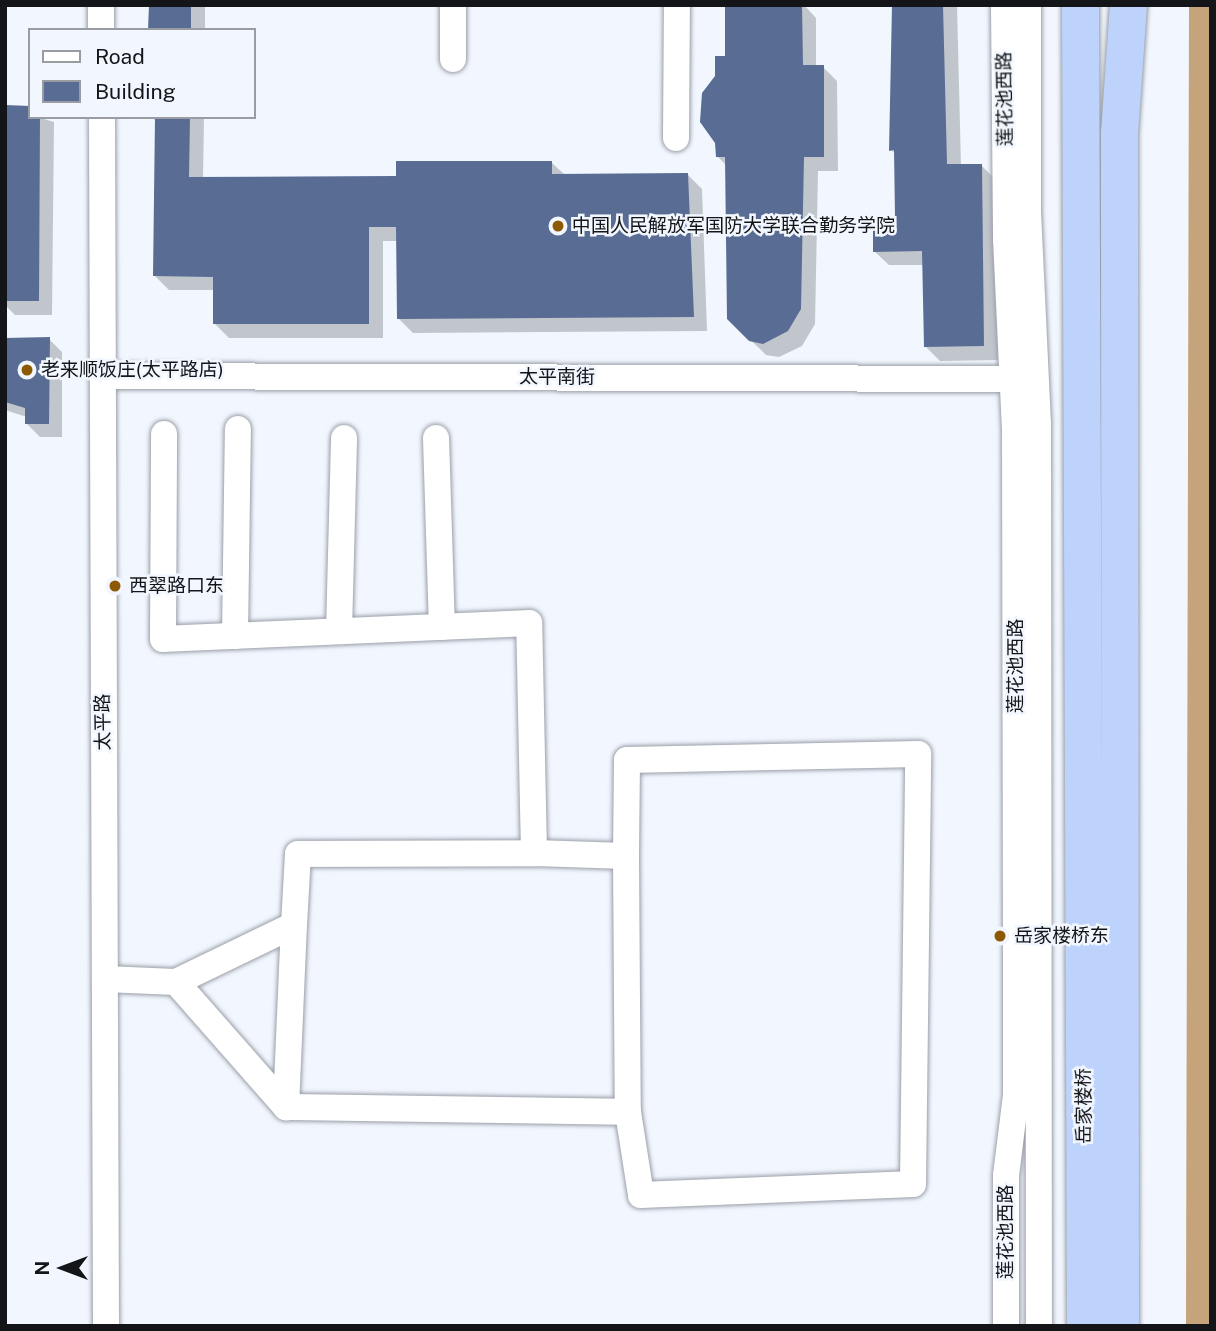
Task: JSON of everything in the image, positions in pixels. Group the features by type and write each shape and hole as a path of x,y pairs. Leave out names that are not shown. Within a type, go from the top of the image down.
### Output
{"highway":[{"path":"1080,5 1101,887"},
{"path":"1111,5 1119,133"},
{"path":"1101,887 1119,133 1128,5"},
{"name":"岳家楼桥","path":"1084,1326 1101,887"},
{"name":"岳家楼桥","path":"1101,887 1120,1326"}],"street":[{"path":"101,5 102,28"},
{"path":"453,5 453,59"},
{"path":"676,138 677,5"},
{"name":"莲花池西路","path":"1004,5 1013,379 1016,1095 1006,1175 1006,1326"},
{"name":"莲花池西路","path":"1028,5 1028,212 1038,423 1038,1326"},
{"path":"1119,133 1143,5"},
{"name":"太平路","path":"102,119 106,1326"},
{"name":"太平南街","path":"102,376 1013,379"},
{"path":"235,636 238,429"},
{"path":"164,434 163,639 529,623 534,853"},
{"path":"339,631 344,438"},
{"path":"436,438 442,627"},
{"path":"918,754 913,1184 641,1195 628,1112 627,760 918,754"},
{"path":"286,1107 298,854 534,853 626,856"},
{"path":"105,979 176,982 294,925"},
{"path":"176,982 286,1107 628,1112"}],"building":[{"path":"149,5 191,5 191,28 148,28"},
{"path":"725,5 802,5 803,65 824,65 824,157 804,157 801,309 788,331 763,344 749,341 727,319 725,157 716,157 715,143 700,122 702,93 715,76 715,56 725,56"},
{"path":"892,5 943,5 947,164 982,164 984,346 924,347 922,251 873,252 873,217 895,217 894,150 889,151"},
{"path":"5,105 28,106 28,119 40,119 39,301 5,301"},
{"path":"155,119 190,119 189,177 396,176 396,161 552,161 552,174 688,173 694,317 397,319 396,227 369,227 369,324 213,324 213,277 153,276"},
{"name":"老来顺饭庄(太平路店)","path":"50,337 49,424 25,424 25,408 5,402 5,338"}],"waterway":[{"path":"1202,1326 1205,5"}],"place":[{"name":"中国人民解放军国防大学联合勤务学院","path":"558,226"},
{"name":"老来顺饭庄(太平路店)","path":"27,370"},
{"name":"西翠路口东","path":"115,586"},
{"name":"岳家楼桥东","path":"1000,936"}]}
